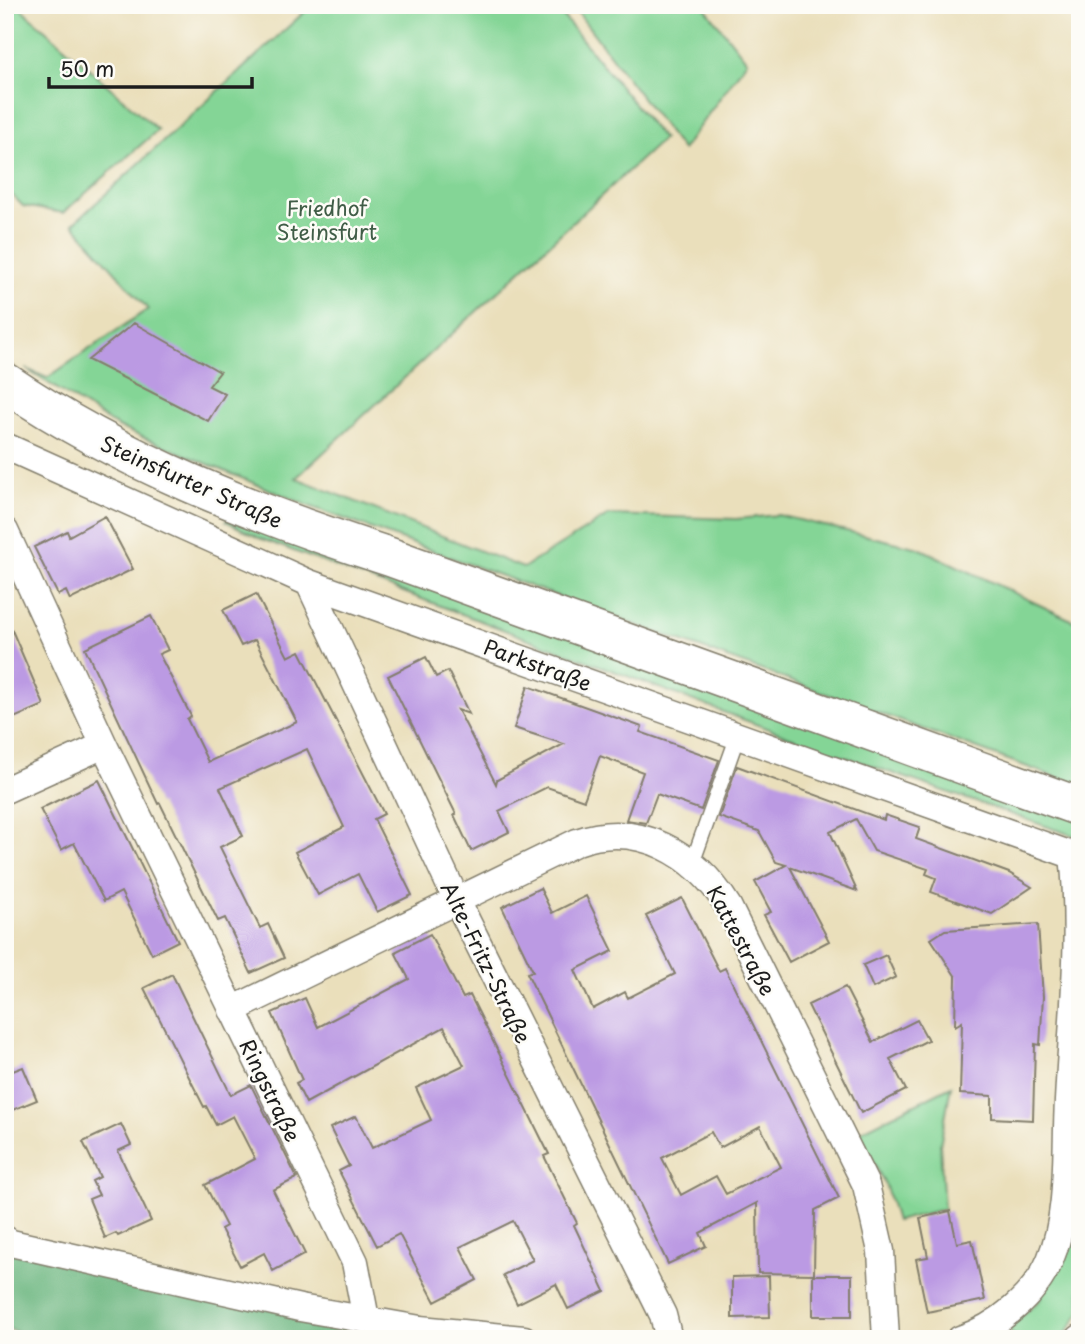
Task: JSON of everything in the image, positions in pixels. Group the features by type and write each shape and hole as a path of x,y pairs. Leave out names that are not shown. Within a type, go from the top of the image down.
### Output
{"main road":[{"name":"Steinsfurter Straße","path":"5,382 116,450 189,484 298,527 390,557 1080,807"}],"street":[{"name":"Parkstraße","path":"5,446 309,583 1076,857"},
{"name":"Ringstraße","path":"5,531 104,745 355,1262 366,1319"},
{"name":"Alte-Fritz-Straße","path":"309,583 456,899 663,1315 668,1339"},
{"path":"5,790 104,745"},
{"name":"Kattestraße","path":"232,1010 456,899 591,837 637,837 672,849 708,877 728,906 866,1185 881,1251 886,1339"},
{"path":"960,1339 991,1325 1022,1300 1042,1276 1057,1237 1065,1167 1078,900 1076,857"},
{"path":"5,1240 300,1308 420,1329 524,1339"}],"lane":[{"path":"692,864 738,735"}],"green space":[{"path":"5,5 17,5 158,130 63,213 23,206 5,188"},
{"name":"Friedhof Steinsfurt","path":"312,5 554,5 663,139 296,478 523,568 609,515 736,519 778,515 919,548 1080,624 1080,786 309,506 118,427 26,369 47,378 148,309 73,224"},
{"path":"572,5 703,5 747,61 682,150"},
{"path":"233,510 1080,819 1080,838 814,746 259,538 226,521"},
{"path":"1080,1069 1080,1313 1062,1339 1017,1339 1007,1328 1040,1300"},
{"path":"951,1086 940,1145 944,1209 896,1221 886,1187 859,1132"},
{"path":"5,1244 462,1339 38,1339 5,1328"}],"building":[{"path":"134,323 220,372 209,386 225,394 208,421 88,360"},
{"path":"105,516 133,569 70,600 66,591 58,595 34,547 67,531 69,536"},
{"path":"256,594 288,657 300,651 384,814 374,819 412,895 377,912 358,874 318,895 295,852 344,827 307,749 220,788 243,836 220,847 260,928 268,924 284,958 251,973 225,918 218,921 160,803 158,804 85,648 151,616 168,650 159,654 191,716 187,719 208,762 297,722 255,640 241,646 223,610"},
{"path":"5,614 44,705 14,718 5,698"},
{"path":"426,657 436,677 448,671 469,714 458,710 496,784 497,780 564,744 514,728 528,686 642,727 640,732 719,760 701,810 657,794 646,823 626,820 643,772 600,756 584,800 547,787 499,811 509,832 471,851 454,815 456,814 388,676"},
{"path":"737,766 884,820 885,815 920,827 916,839 1009,873 1032,887 992,914 931,892 936,878 926,874 928,869 874,851 856,819 830,832 857,891 790,867 829,941 789,962 764,915 771,912 755,882 786,865 776,862 759,831 719,817"},
{"path":"99,780 178,941 152,954 121,892 104,901 74,843 61,850 40,809"},
{"path":"540,888 552,913 586,896 613,951 575,970 593,1009 625,992 628,998 675,974 646,916 682,898 719,971 725,968 839,1198 815,1210 814,1274 758,1273 757,1203 700,1233 706,1246 668,1264 527,973 533,971 502,907","holes":["760,1126 781,1167 726,1194 716,1176 681,1195 662,1158 711,1132 720,1148"]},
{"path":"1038,924 1043,997 1040,1045 1035,1044 1033,1120 992,1118 992,1096 960,1094 962,1022 955,1026 956,977 931,939 945,930"},
{"path":"430,934 463,998 470,995 549,1154 544,1156 577,1223 574,1225 605,1291 568,1309 556,1284 517,1304 503,1275 533,1260 513,1221 460,1247 477,1280 435,1302 399,1234 377,1246 339,1171 349,1166 330,1128 356,1116 372,1148 431,1120 416,1088 464,1065 444,1027 306,1103 296,1083 302,1080 272,1013 305,998 318,1027 409,979 395,952"},
{"path":"886,955 896,977 873,988 863,965"},
{"path":"172,974 231,1095 251,1085 297,1178 273,1190 305,1254 273,1271 264,1253 240,1266 221,1229 226,1226 205,1185 255,1159 233,1116 216,1125 206,1106 204,1107 144,988"},
{"path":"845,987 873,1042 917,1020 928,1040 890,1059 906,1090 861,1113 808,1005"},
{"path":"23,1067 37,1100 5,1113 5,1074"},
{"path":"121,1124 131,1145 118,1151 151,1221 118,1236 116,1233 105,1238 89,1199 99,1195 92,1181 100,1177 83,1142"},
{"path":"950,1211 957,1243 972,1240 985,1300 927,1312 916,1259 928,1257 920,1218"},
{"path":"813,1275 852,1275 852,1316 813,1316"},
{"path":"769,1276 770,1317 732,1318 732,1277"}]}
